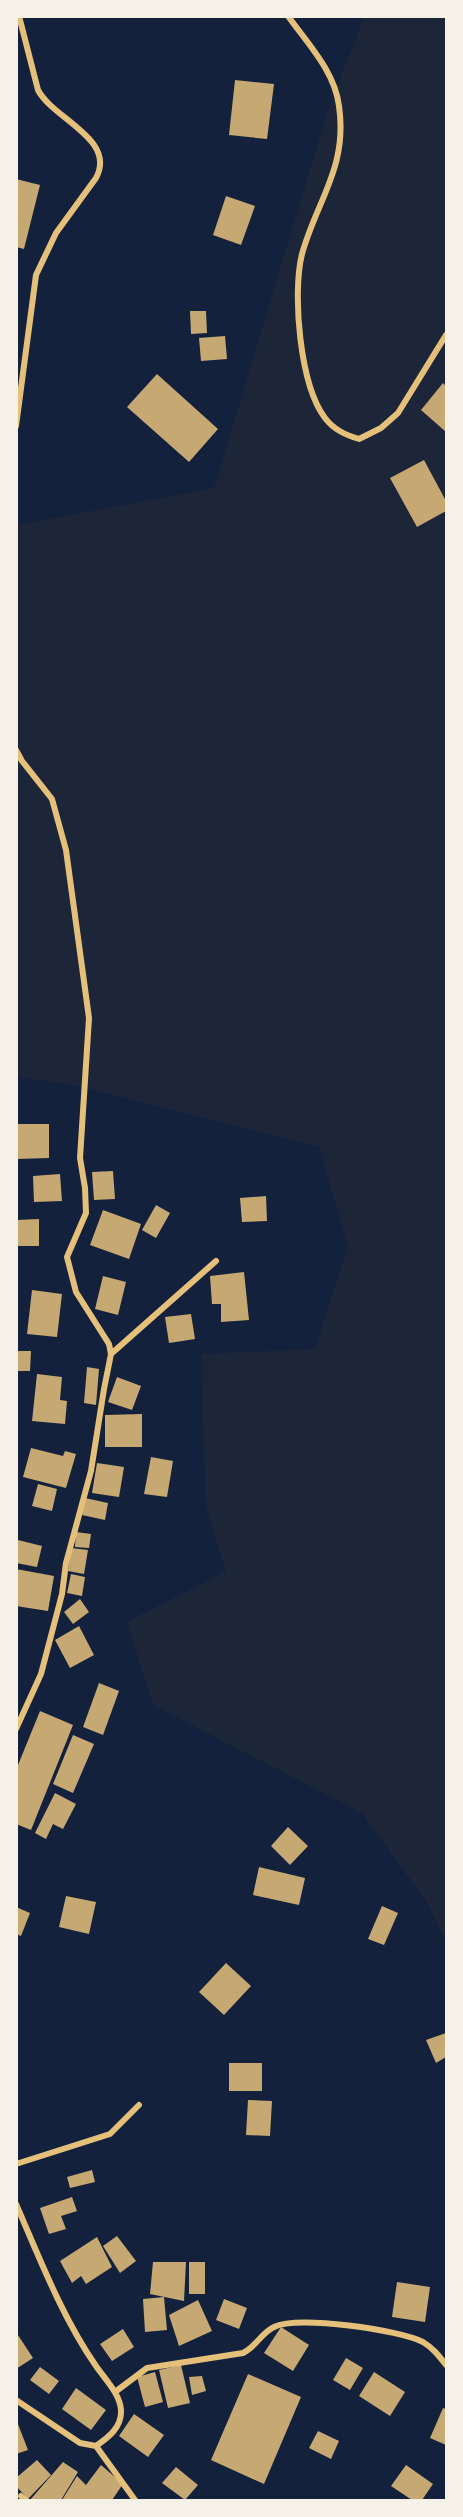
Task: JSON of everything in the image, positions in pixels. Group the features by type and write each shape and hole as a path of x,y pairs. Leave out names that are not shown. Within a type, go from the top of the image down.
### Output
{"street":[{"path":"16,426 36,275 56,233 101,170 101,159 97,147 89,137 44,101 38,90 19,16"},
{"path":"288,16 331,76 339,105 339,159 302,254 299,274 303,367 309,387 325,418 341,433 359,439 381,428 398,413 447,335"},
{"path":"16,750 52,799 66,850 89,1018 80,1158 86,1188 86,1213 67,1257 76,1292 109,1344 111,1354 91,1472 66,1563 62,1594 41,1674 16,1729"},
{"path":"111,1354 216,1261"},
{"path":"16,2164 110,2134 139,2104"},
{"path":"16,2204 55,2294 94,2364 120,2402 120,2422 108,2437 96,2446"},
{"path":"115,2392 147,2368 243,2353 251,2349 273,2327 287,2322 323,2323 414,2339 434,2350 447,2364"},
{"path":"16,2400 80,2443 96,2446 135,2500"}],"shaded area":[{"path":"364,17 446,17 446,1942 428,1904 362,1813 153,1705 127,1622 226,1571 206,1507 201,1354 315,1349 348,1246 319,1147 74,1085 17,1077 17,525 214,488 328,110"}],"building":[{"path":"235,80 274,84 267,139 229,135"},
{"path":"16,179 40,185 24,249 16,247"},
{"path":"226,196 255,206 241,245 213,235"},
{"path":"190,311 206,311 207,333 191,334"},
{"path":"225,336 227,359 201,361 199,338"},
{"path":"157,374 218,429 189,462 127,407"},
{"path":"443,383 446,386 446,432 421,410"},
{"path":"424,460 446,501 446,511 417,527 390,478"},
{"path":"16,1124 49,1124 49,1158 16,1159"},
{"path":"113,1171 115,1199 94,1200 92,1172"},
{"path":"60,1174 62,1201 34,1202 33,1176"},
{"path":"266,1196 267,1221 242,1222 240,1198"},
{"path":"156,1205 170,1213 156,1238 142,1230"},
{"path":"103,1210 141,1224 129,1259 90,1245"},
{"path":"39,1219 39,1246 16,1246 16,1220"},
{"path":"244,1272 249,1320 221,1322 221,1304 212,1304 210,1276"},
{"path":"103,1276 126,1282 118,1315 95,1309"},
{"path":"32,1290 62,1294 57,1337 27,1334"},
{"path":"191,1314 195,1339 169,1343 165,1317"},
{"path":"16,1351 31,1351 30,1371 16,1371"},
{"path":"87,1367 99,1369 96,1405 84,1403"},
{"path":"37,1374 62,1377 60,1400 67,1401 65,1424 32,1421"},
{"path":"117,1377 141,1386 132,1410 108,1402"},
{"path":"142,1414 142,1447 105,1447 105,1415"},
{"path":"31,1448 63,1456 65,1451 76,1454 66,1488 23,1477"},
{"path":"151,1457 173,1461 167,1497 144,1494"},
{"path":"97,1463 124,1467 119,1497 92,1493"},
{"path":"38,1484 57,1489 52,1511 32,1506"},
{"path":"85,1498 108,1503 105,1520 82,1515"},
{"path":"76,1532 91,1534 89,1548 75,1547"},
{"path":"18,1540 42,1546 37,1567 16,1563"},
{"path":"71,1548 88,1550 84,1574 68,1571"},
{"path":"16,1569 54,1576 48,1611 16,1606"},
{"path":"71,1574 85,1577 82,1596 67,1593"},
{"path":"80,1599 89,1612 73,1624 64,1612"},
{"path":"79,1626 94,1655 70,1668 55,1640"},
{"path":"99,1683 119,1691 103,1735 83,1727"},
{"path":"40,1711 73,1725 31,1830 16,1824 16,1770"},
{"path":"73,1735 94,1744 73,1793 53,1784"},
{"path":"55,1793 76,1804 63,1829 53,1824 46,1839 35,1833"},
{"path":"288,1827 308,1846 290,1865 271,1846"},
{"path":"259,1867 305,1878 299,1905 253,1895"},
{"path":"66,1896 96,1902 89,1934 59,1927"},
{"path":"382,1906 398,1913 384,1945 368,1939"},
{"path":"16,1907 30,1913 21,1936 16,1934"},
{"path":"226,1963 251,1986 224,2015 199,1992"},
{"path":"446,2033 446,2057 436,2063 426,2040"},
{"path":"229,2063 262,2063 262,2091 229,2091"},
{"path":"248,2100 272,2101 270,2136 246,2135"},
{"path":"92,2170 95,2182 70,2188 67,2177"},
{"path":"72,2197 77,2211 61,2216 66,2229 49,2234 40,2208"},
{"path":"117,2236 136,2261 120,2273 103,2246"},
{"path":"97,2237 112,2267 86,2284 81,2276 72,2283 60,2261"},
{"path":"153,2262 186,2262 184,2301 150,2294"},
{"path":"189,2262 205,2262 205,2294 189,2294"},
{"path":"397,2282 430,2287 425,2322 392,2317"},
{"path":"164,2297 167,2330 145,2332 143,2299"},
{"path":"224,2299 247,2308 239,2329 216,2320"},
{"path":"198,2300 212,2331 179,2346 169,2315"},
{"path":"281,2327 309,2345 293,2371 264,2353"},
{"path":"123,2329 134,2347 112,2361 100,2344"},
{"path":"16,2332 33,2358 16,2369"},
{"path":"346,2358 363,2368 350,2390 333,2380"},
{"path":"181,2365 190,2403 168,2408 159,2370"},
{"path":"40,2367 59,2381 49,2394 30,2380"},
{"path":"155,2372 163,2402 145,2407 137,2377"},
{"path":"374,2372 405,2392 390,2416 359,2396"},
{"path":"248,2374 301,2397 264,2484 211,2460"},
{"path":"202,2376 206,2391 192,2395 189,2377"},
{"path":"76,2388 106,2410 91,2430 62,2409"},
{"path":"443,2408 446,2409 446,2445 430,2438"},
{"path":"134,2414 164,2435 148,2457 119,2436"},
{"path":"16,2419 28,2450 16,2454"},
{"path":"318,2431 339,2441 331,2459 309,2448"},
{"path":"37,2460 51,2475 28,2499 16,2486 16,2478"},
{"path":"63,2462 78,2472 61,2500 30,2500"},
{"path":"101,2465 123,2484 112,2500 62,2500 77,2476 86,2485"},
{"path":"406,2465 433,2484 422,2500 412,2500 391,2486"},
{"path":"176,2467 198,2485 185,2500 162,2483"}]}
